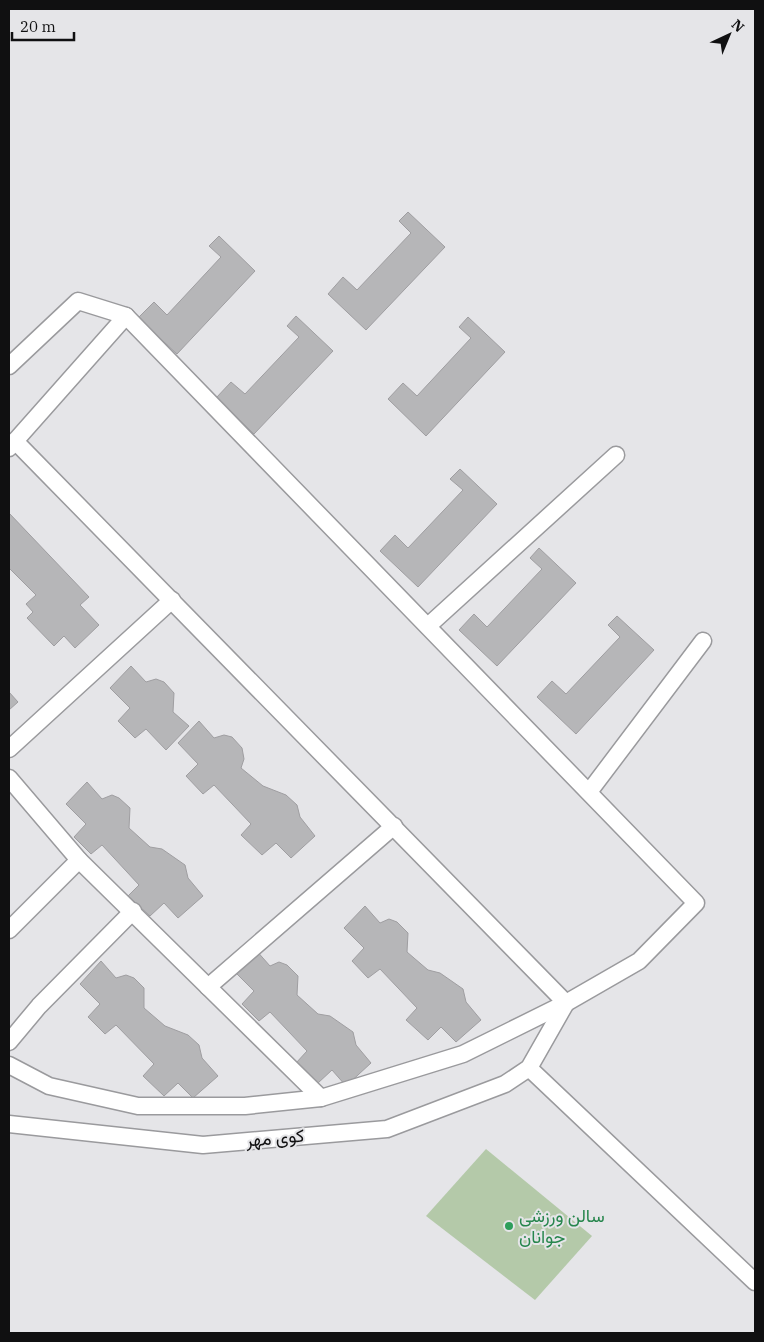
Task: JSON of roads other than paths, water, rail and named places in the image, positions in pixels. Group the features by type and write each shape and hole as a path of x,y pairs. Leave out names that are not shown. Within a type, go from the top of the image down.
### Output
{"street":[{"path":"9,366 78,301 126,316 696,903 639,961 566,1003 463,1054 321,1098 245,1106 138,1106 49,1086 9,1065"},
{"path":"126,316 12,445 172,600 566,1003"},
{"path":"428,626 616,455"},
{"path":"9,749 172,600"},
{"path":"589,792 703,641"},
{"path":"9,778 79,860 321,1098"},
{"path":"208,987 394,826"},
{"path":"9,930 79,860"},
{"path":"9,1042 39,1006 133,912"},
{"path":"566,1003 529,1068 755,1282"},
{"name":"کوی مهر","path":"9,1124 204,1144 387,1129 504,1084 529,1068"}],"place":[{"name":"سالن ورزشی جوانان","path":"509,1226"}]}
